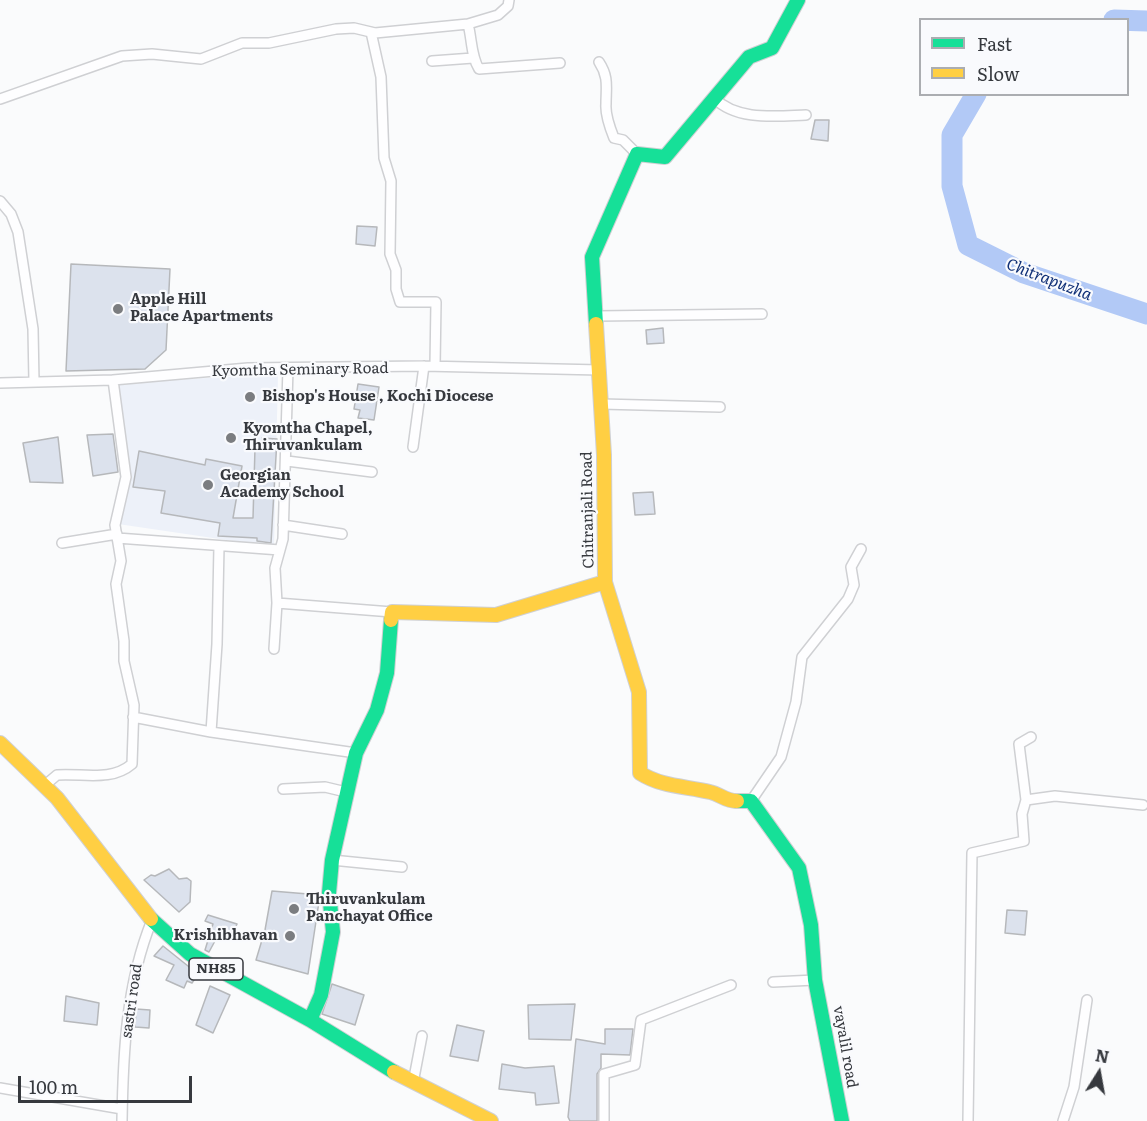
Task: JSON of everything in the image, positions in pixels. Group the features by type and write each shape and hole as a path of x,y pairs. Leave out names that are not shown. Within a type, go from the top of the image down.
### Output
{"main road":[{"path":"637,154 664,157 749,57 772,48 798,0"},
{"name":"Chitranjali Road","path":"392,612 496,615 605,582 602,404 592,257 637,154"},
{"path":"605,582 639,692 640,773 653,781 712,792 728,801 751,801"},
{"path":"310,1020 321,995 333,932 329,893 332,860 356,753 377,710 387,673 392,612"},
{"name":"NH85","path":"0,743 69,813 153,921 190,954 310,1020 413,1083 491,1121"},
{"name":"vayalil road","path":"751,801 760,810 799,868 811,925 815,980 842,1121"}],"street":[{"path":"0,99 122,56 152,54 201,59 242,43 269,43 336,29 354,28 371,32 468,24 498,15 509,0"},
{"path":"468,24 474,48 473,58 479,69 560,63"},
{"path":"371,32 381,77 384,158 391,181 390,254 396,270 396,289 400,302 436,302 435,366"},
{"path":"432,61 473,58"},
{"path":"599,62 605,71 608,87 605,106 614,138 623,140 637,154"},
{"path":"714,98 726,110 748,114 806,115"},
{"path":"0,201 11,214 18,232 33,330 34,382"},
{"path":"597,316 762,314"},
{"path":"413,447 424,366"},
{"name":"Kyomtha Seminary Road","path":"0,384 113,380 248,368 435,366 600,370"},
{"path":"274,649 277,603 275,568 283,525 288,368"},
{"path":"44,786 57,775 100,777 125,770 132,764 134,705 124,661 124,641 116,584 121,561 115,525 126,477 113,380"},
{"path":"602,404 720,407"},
{"path":"286,461 372,472"},
{"path":"283,525 342,534"},
{"path":"62,543 117,536 280,550"},
{"path":"211,732 218,644 219,546"},
{"path":"751,801 781,757 796,702 802,657 848,599 854,585 851,567 861,549"},
{"path":"277,603 392,612"},
{"path":"133,717 211,732 356,753"},
{"path":"968,1121 970,860 972,853 979,850 1024,841 1023,814 1026,800 1019,744 1031,737"},
{"path":"283,789 325,787 346,792"},
{"path":"1026,800 1055,796 1143,805"},
{"path":"332,860 402,867"},
{"name":"sastri road","path":"122,1121 122,1069 131,999 139,953 153,921"},
{"path":"773,982 815,980"},
{"path":"604,1121 604,1074 635,1065 641,1020 731,985"},
{"path":"1063,1121 1074,1087 1087,1000"},
{"path":"413,1083 422,1036"},
{"path":"0,1088 122,1109"}],"shaded area":[{"path":"278,374 274,547 118,524 129,482 118,383"}],"building":[{"path":"815,120 829,120 828,141 811,139"},
{"path":"357,226 377,227 375,246 356,244"},
{"name":"Apple Hill Palace Apartments","path":"71,264 170,269 166,350 145,369 66,371"},
{"path":"663,328 664,343 647,344 646,330"},
{"path":"358,384 379,387 374,420 358,418 360,410 354,409"},
{"path":"113,434 118,472 93,476 87,435"},
{"path":"58,437 63,483 30,482 23,443"},
{"path":"262,438 277,439 271,543 257,541 257,538 218,536 220,523 161,513 165,491 133,487 139,451 205,465 206,459 242,466 233,518 253,518 255,448 261,449"},
{"path":"653,492 655,514 635,515 633,493"},
{"path":"169,869 179,879 187,878 191,881 190,902 179,912 144,880"},
{"path":"272,891 320,895 308,974 256,960 265,930"},
{"path":"1007,910 1027,911 1025,935 1005,933"},
{"path":"208,915 237,924 233,933 222,928 209,952 205,950 213,924 205,921"},
{"path":"163,946 198,974 192,983 187,981 184,988 166,980 174,965 154,956"},
{"path":"332,984 364,995 355,1025 322,1014"},
{"path":"210,986 230,995 213,1033 196,1025"},
{"path":"66,996 99,1003 97,1025 64,1021"},
{"path":"575,1004 571,1040 529,1039 528,1005"},
{"path":"136,1009 150,1010 149,1028 135,1027"},
{"path":"457,1025 484,1031 478,1061 450,1056"},
{"path":"605,1029 633,1029 630,1055 601,1054 601,1068 597,1074 597,1121 570,1121 568,1117 576,1039 605,1044"},
{"path":"502,1064 525,1068 554,1066 559,1103 536,1105 535,1093 499,1089"}],"waterway":[{"name":"Chitrapuzha","path":"1129,20 1147,21"},
{"name":"Chitrapuzha","path":"975,96 952,135 952,186 968,245 1024,273 1147,314"}],"traffic: fast":[{"path":"596,324 592,257 637,154 665,157 749,57 772,48 798,0"},
{"path":"310,1020 321,995 333,932 329,893 332,860 356,753 377,710 387,673 391,620"},
{"path":"737,801 751,801 799,868 811,925 815,980 842,1121"},
{"path":"151,919 190,954 310,1020 394,1072"}],"traffic: slow":[{"path":"391,620 392,612 496,615 605,582 604,455 596,324"},
{"path":"605,582 639,692 640,773 665,784 710,792 737,801"},
{"path":"0,743 57,798 151,919"},
{"path":"394,1072 491,1121"}],"place":[{"name":"Apple Hill Palace Apartments","path":"118,309"},
{"name":"Bishop's House , Kochi Diocese","path":"250,397"},
{"name":"Kyomtha Chapel, Thiruvankulam","path":"231,438"},
{"name":"Georgian Academy School","path":"208,485"},
{"name":"Thiruvankulam Panchayat Office","path":"294,909"},
{"name":"Krishibhavan","path":"290,936"}]}
